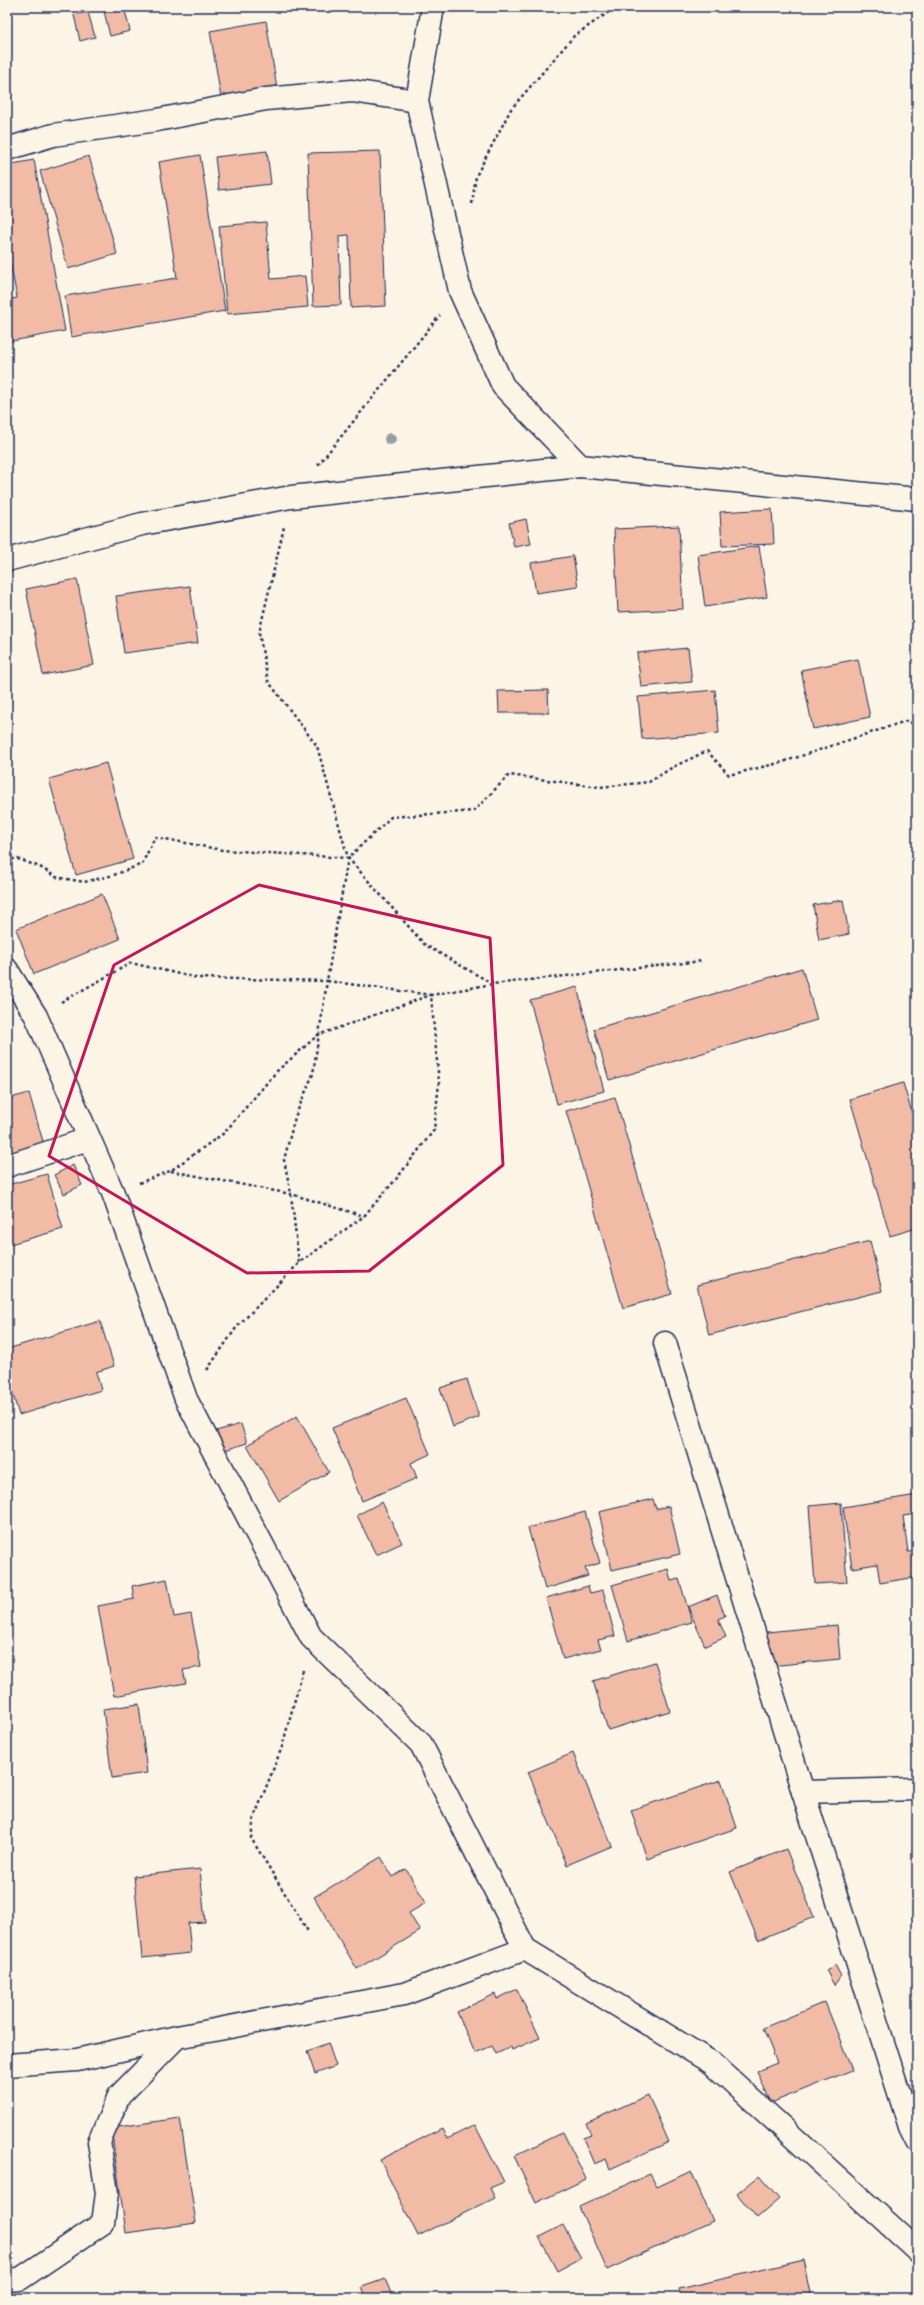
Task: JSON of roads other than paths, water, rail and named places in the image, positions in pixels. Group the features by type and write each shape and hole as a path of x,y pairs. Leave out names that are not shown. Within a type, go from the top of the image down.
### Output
{"street":[{"path":"433,7 417,101 460,291 503,386 580,466"},
{"path":"7,148 53,135 157,120 266,99 352,90 417,101"},
{"path":"7,560 142,524 291,497 580,466 917,499"},
{"path":"7,970 36,1016 88,1139 113,1193 186,1399 311,1637 420,1744 526,1949 712,2063 916,2248"},
{"path":"7,1166 88,1139"},
{"path":"665,1343 803,1792 915,2132"},
{"path":"803,1792 917,1789"},
{"path":"7,2065 77,2060 178,2037 404,1994 526,1949"},
{"path":"7,2280 20,2279 103,2223 107,2193 99,2142 119,2096 178,2037"}]}
